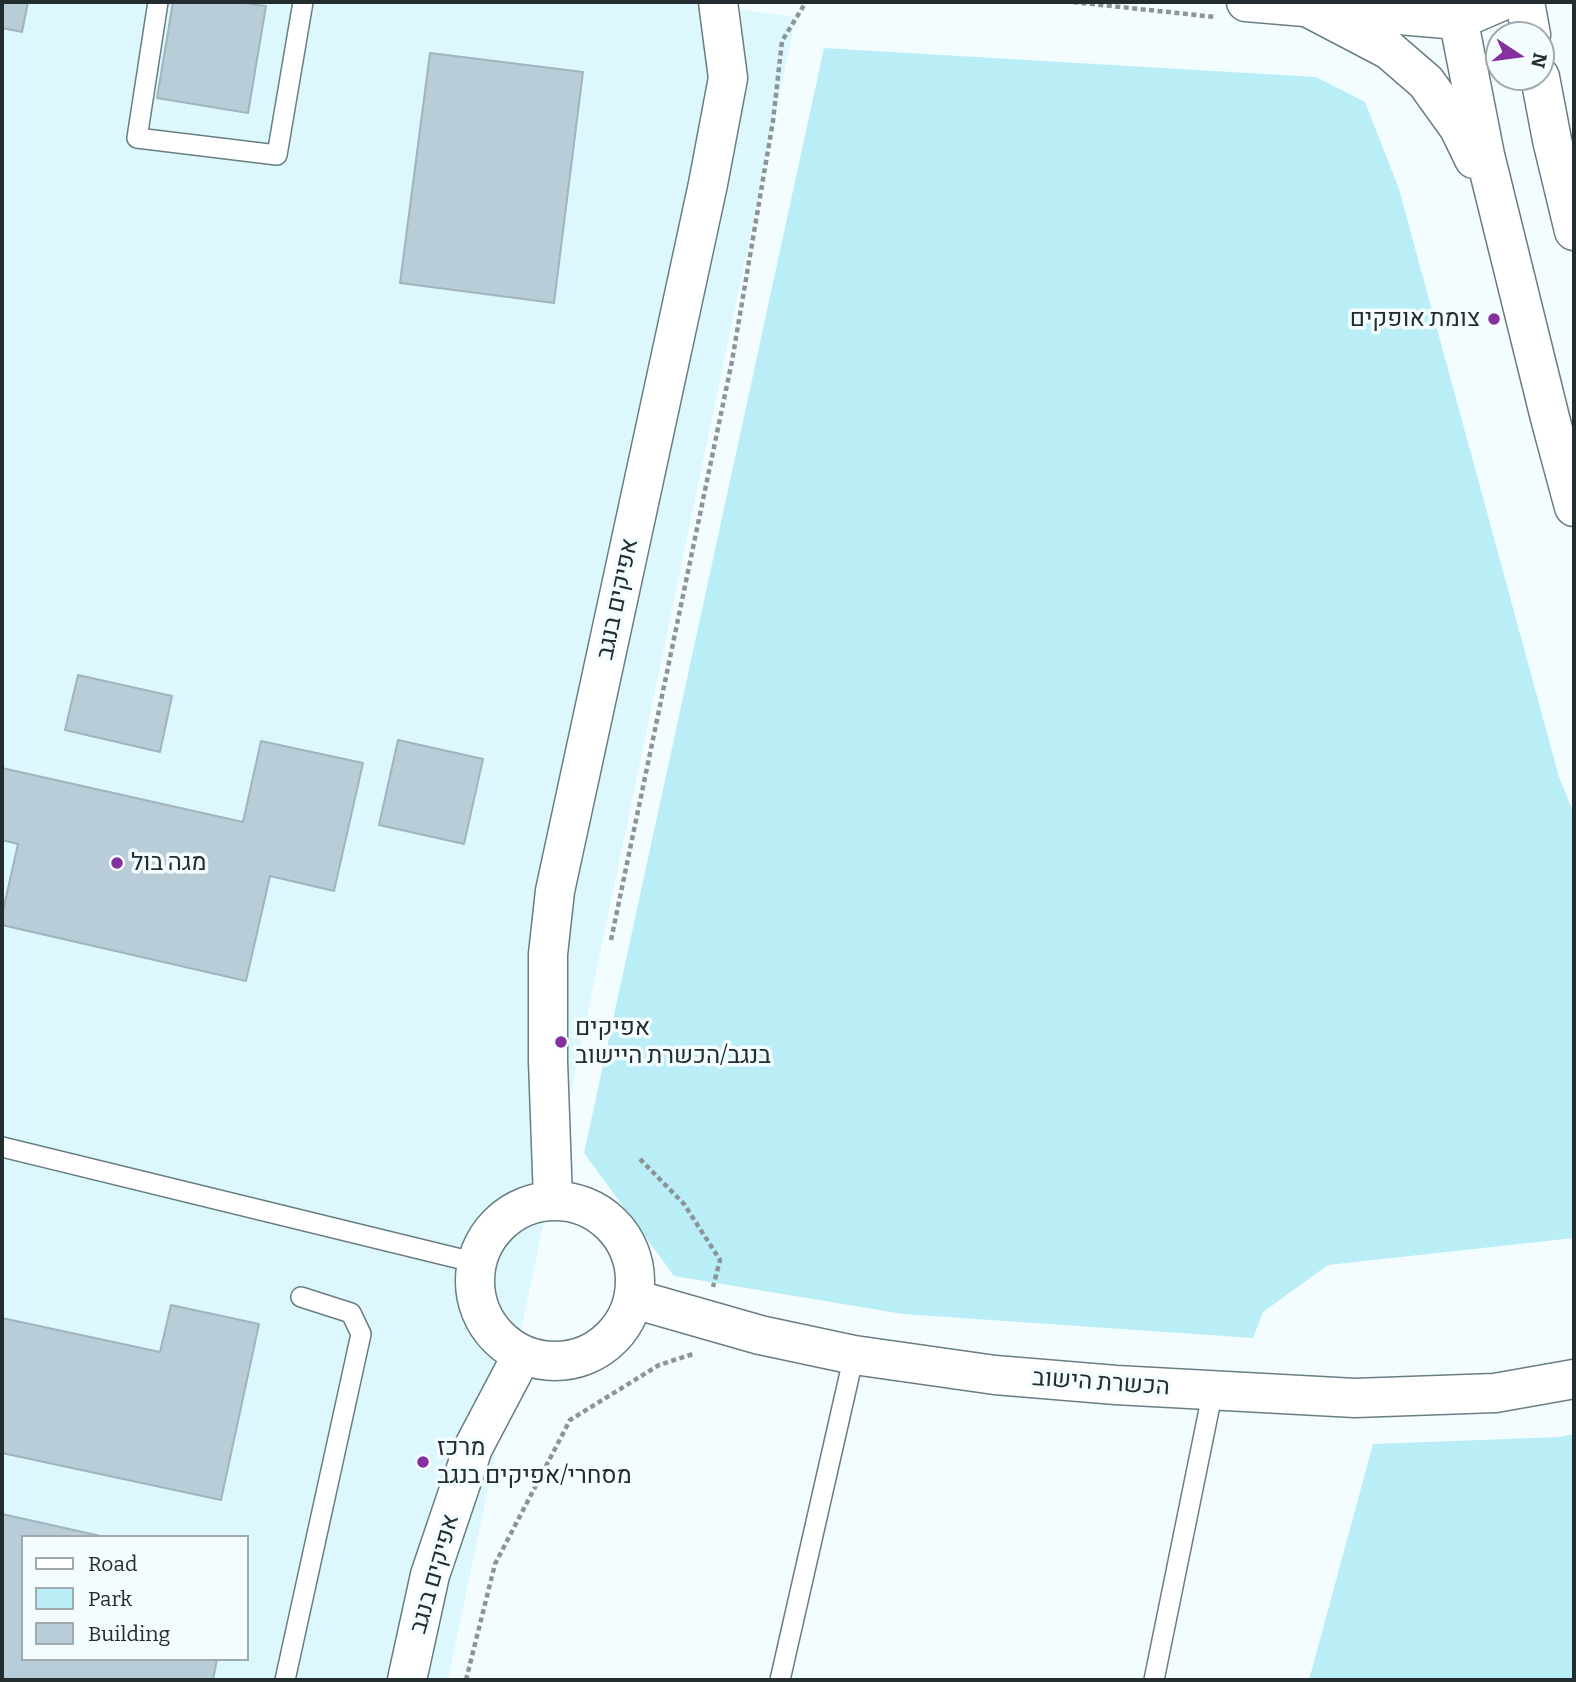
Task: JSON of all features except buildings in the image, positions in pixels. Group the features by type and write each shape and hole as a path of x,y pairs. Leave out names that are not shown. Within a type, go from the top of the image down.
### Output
{"street":[{"name":"אפיקים בנגב","path":"553,1200 548,1061 548,954 555,891 716,144 728,78 718,2"},
{"path":"1236,10 1307,7 1457,11 1500,2"},
{"path":"1525,2 1528,21"},
{"path":"1307,7 1389,50 1426,82 1459,128 1498,206"},
{"path":"1457,11 1485,155 1574,507"},
{"path":"1543,91 1574,231"},
{"path":"553,1200 589,1208 614,1226 631,1253 636,1282 634,1299 621,1328 598,1350 568,1361 552,1362 522,1355 503,1342 487,1324 476,1294 477,1263 485,1242 500,1222 529,1205 553,1200"},
{"name":"הכשרת הישוב","path":"634,1299 760,1335 854,1356 995,1375 1116,1385 1356,1398 1495,1393 1574,1379"},
{"name":"אפיקים בנגב","path":"407,1680 430,1575 473,1448 522,1355"}],"lane":[{"path":"158,2 137,138 276,155 299,2"},
{"path":"2,1147 477,1263"},
{"path":"285,1680 361,1334 351,1313 301,1297"},
{"path":"780,1680 854,1356"},
{"path":"1154,1680 1213,1390"}],"path":[{"path":"611,940 732,361 773,121 782,41 806,2"},
{"path":"1073,2 1236,10"},
{"path":"466,1680 495,1564 570,1420 659,1364 696,1354 720,1260 684,1204 640,1159"}],"shaded area":[{"path":"2,2 679,2 796,17 448,1680 2,1680"}],"green space":[{"path":"824,48 1316,77 1365,102 1399,189 1559,777 1574,814 1574,1238 1328,1265 1263,1312 1253,1338 903,1314 674,1276 584,1153"},
{"path":"1574,1434 1574,1680 1309,1680 1373,1444 1560,1437"}],"place":[{"name":"צומת אופקים","path":"1494,319"},
{"name":"מגה בול","path":"117,863"},
{"name":"אפיקים בנגב/הכשרת היישוב","path":"561,1042"},
{"name":"מרכז מסחרי/אפיקים בנגב","path":"423,1462"}]}
